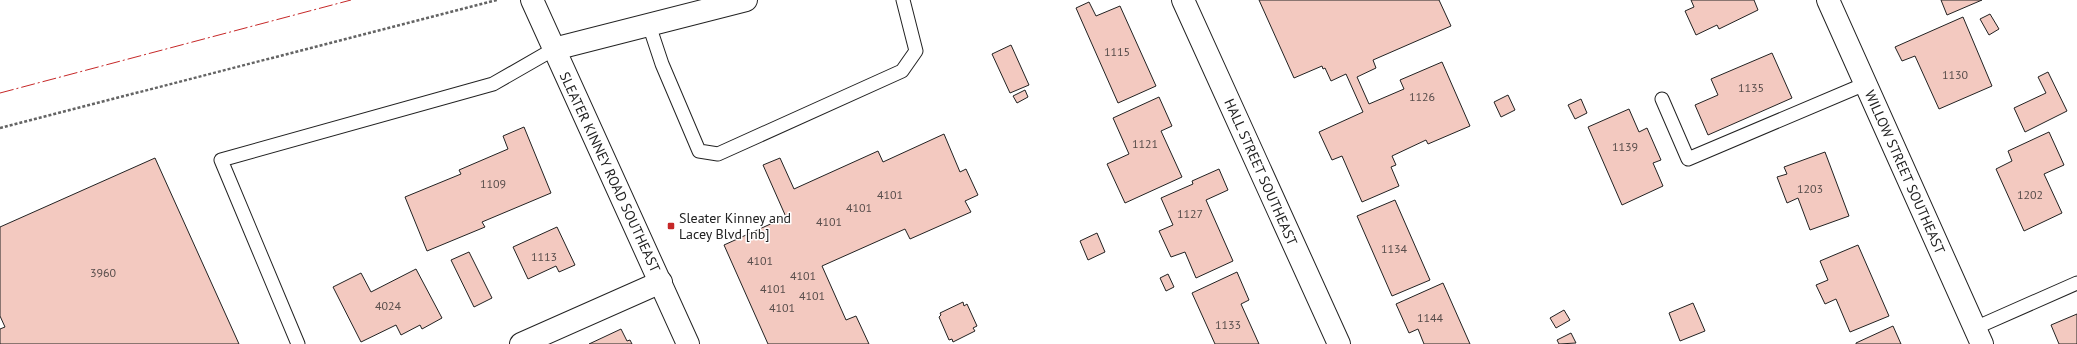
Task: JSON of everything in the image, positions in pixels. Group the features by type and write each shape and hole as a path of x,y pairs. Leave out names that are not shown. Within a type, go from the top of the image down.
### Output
{"street":[{"name":"SLEATER KINNEY ROAD SOUTHEAST","path":"532,0 688,344"},
{"path":"554,49 746,0"},
{"name":"HALL STREET SOUTHEAST","path":"1183,0 1339,344"},
{"name":"WILLOW STREET SOUTHEAST","path":"1828,0 1978,336"},
{"path":"521,344 661,282"}],"lane":[{"path":"649,25 662,64 699,151 718,154 902,72 916,51 903,0"},
{"path":"298,344 222,160 493,84 554,49"},
{"path":"1662,99 1688,159 1865,84"},
{"path":"1978,336 2077,283"}],"path":[{"path":"0,128 497,0"}],"building":[{"path":"1259,0 1439,0 1451,26 1373,60 1376,68 1357,77 1369,104 1404,89 1400,80 1442,62 1470,126 1428,144 1426,140 1392,156 1396,165 1391,167 1399,186 1362,202 1342,156 1332,160 1319,132 1363,112 1346,74 1331,81 1325,68 1323,69 1322,66 1294,78"},
{"path":"1691,0 1754,0 1758,10 1719,29 1717,25 1696,35 1685,11 1694,7"},
{"path":"1941,0 1982,0 1947,15"},
{"path":"1089,2 1096,16 1120,6 1156,86 1118,103 1076,8"},
{"path":"1990,14 1999,29 1989,35 1980,19"},
{"path":"1963,17 1992,86 1939,109 1915,56 1902,61 1895,47"},
{"path":"1011,45 1029,85 1010,93 992,54"},
{"path":"1772,53 1792,98 1708,135 1695,105 1718,95 1711,79"},
{"path":"2048,72 2067,111 2025,132 2014,108 2046,93 2038,77"},
{"path":"1025,90 1028,97 1017,103 1013,96"},
{"path":"1508,95 1515,110 1501,117 1494,102"},
{"path":"1159,97 1172,126 1161,131 1182,177 1125,203 1107,164 1129,154 1113,118"},
{"path":"1581,99 1587,113 1575,119 1568,105"},
{"path":"1629,109 1639,132 1647,128 1661,160 1653,163 1663,186 1622,205 1588,127"},
{"path":"524,127 551,193 482,222 485,227 427,251 405,197 461,174 459,170 508,149 503,136"},
{"path":"2049,132 2064,165 2044,174 2062,213 2024,231 1996,169 2012,161 2008,151"},
{"path":"944,134 960,172 966,169 978,195 965,201 971,212 910,239 905,229 822,266 846,320 856,316 869,344 768,344 724,245 786,217 763,165 780,158 794,189 878,151 883,162"},
{"path":"1825,152 1849,216 1810,230 1798,198 1787,203 1777,177 1787,174 1784,167"},
{"path":"155,158 239,344 0,344 0,329 5,327 0,316 0,227"},
{"path":"1219,169 1228,190 1206,200 1233,261 1196,278 1185,252 1171,257 1159,231 1173,225 1161,198 1193,184 1192,181"},
{"path":"1395,200 1430,280 1392,296 1357,216"},
{"path":"557,227 575,265 559,272 556,266 528,279 513,247"},
{"path":"1097,233 1105,252 1088,260 1080,241"},
{"path":"1858,245 1889,316 1850,332 1836,299 1825,304 1816,285 1828,280 1820,261"},
{"path":"469,252 492,298 474,307 451,260"},
{"path":"416,269 442,318 422,329 420,325 401,335 396,325 361,342 333,287 361,273 371,292"},
{"path":"1237,272 1249,300 1241,304 1259,344 1215,344 1192,293"},
{"path":"1168,274 1174,287 1166,291 1160,278"},
{"path":"1443,283 1470,344 1424,344 1418,329 1409,333 1396,304"},
{"path":"963,302 964,306 967,304 977,326 973,328 975,331 953,342 952,339 949,340 939,317 941,315 940,313"},
{"path":"1693,303 1705,331 1680,341 1669,313"},
{"path":"1564,310 1570,320 1556,328 1550,318"},
{"path":"2077,314 2077,344 2059,344 2051,325"},
{"path":"1893,326 1901,344 1856,344 1856,343"},
{"path":"621,329 627,341 630,340 632,344 589,344"},
{"path":"1571,333 1576,343 1559,344 1557,340"}],"power":[{"path":"0,93 351,0"}],"place":[{"name":"Sleater Kinney and Lacey Blvd [nb]","path":"671,226"}]}
